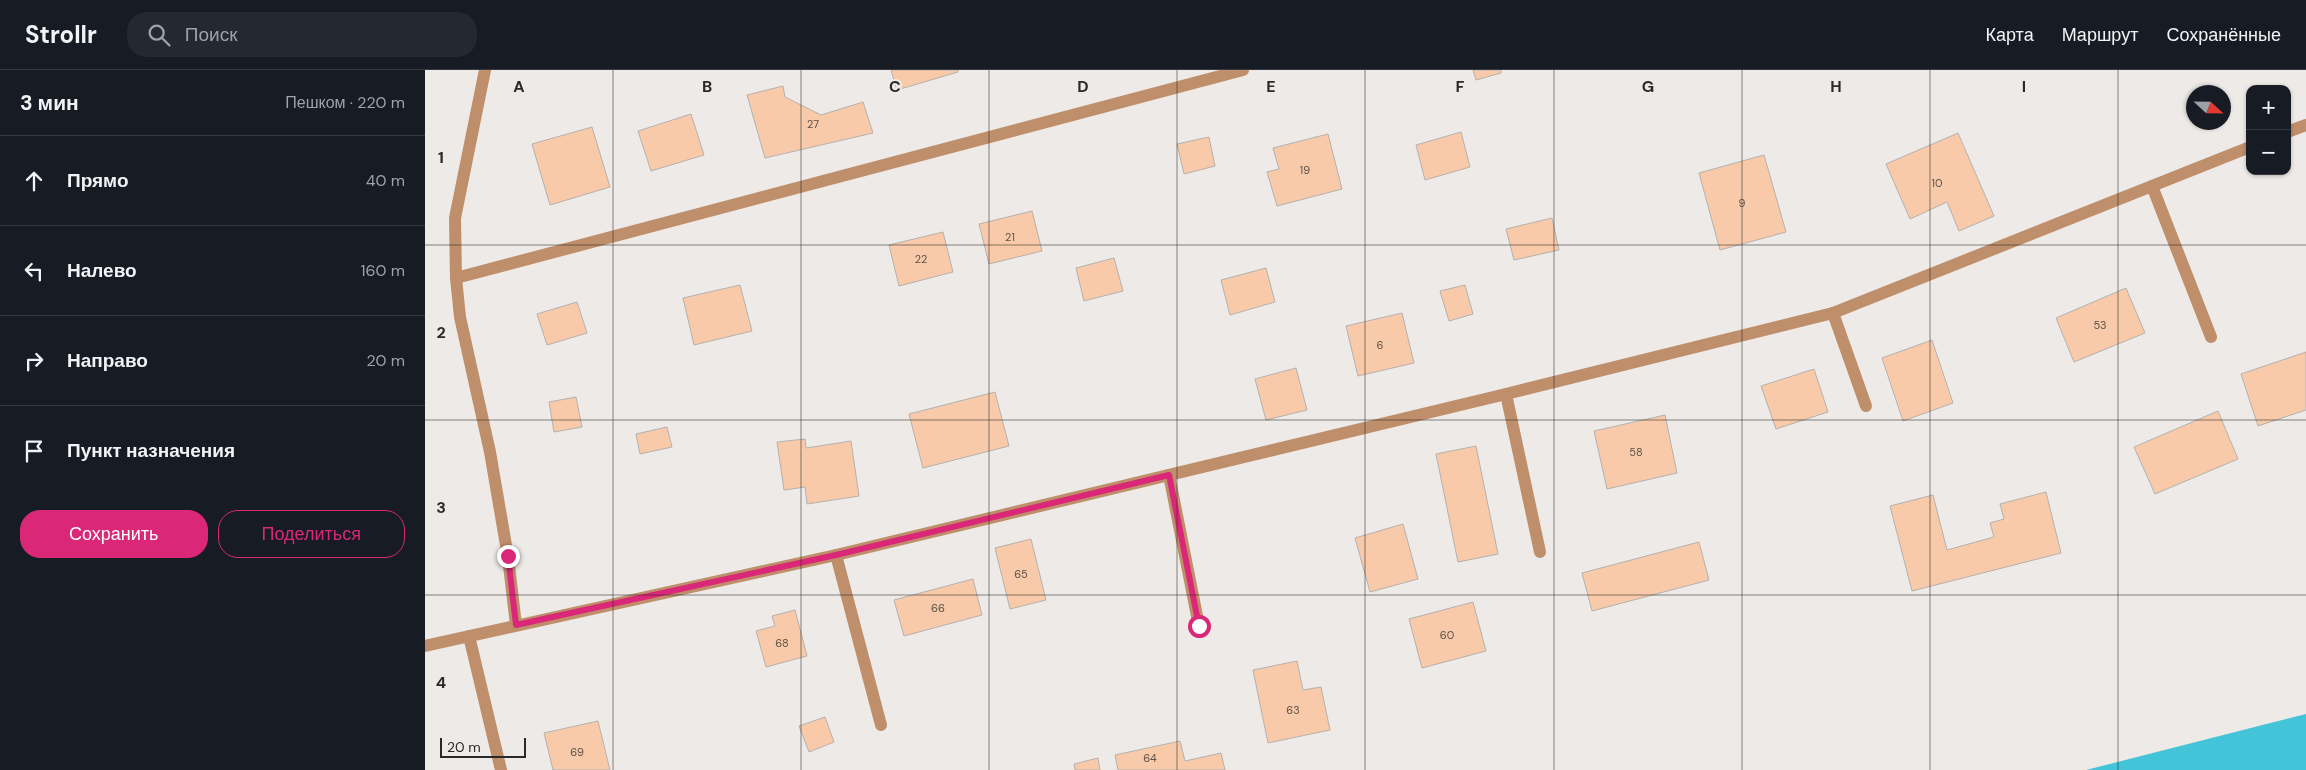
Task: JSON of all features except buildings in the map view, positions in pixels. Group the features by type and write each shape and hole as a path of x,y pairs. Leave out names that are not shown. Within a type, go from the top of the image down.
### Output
{"street":[{"path":"485,70 455,218 456,278 459,317 490,452 508,556 516,625"},
{"path":"456,278 1243,70"},
{"path":"2291,131 2306,125"},
{"path":"425,646 836,555 1506,394 1833,313 2246,149"},
{"path":"2152,186 2211,337"},
{"path":"1833,313 1866,406"},
{"path":"1506,394 1540,552"},
{"path":"1169,475 1199,626"},
{"path":"836,555 881,725"},
{"path":"469,636 501,770"}],"water":[{"path":"2306,714 2306,770 2086,770"}],"route":[{"path":"508,556 516,625 836,555 1169,475 1199,626"}]}
